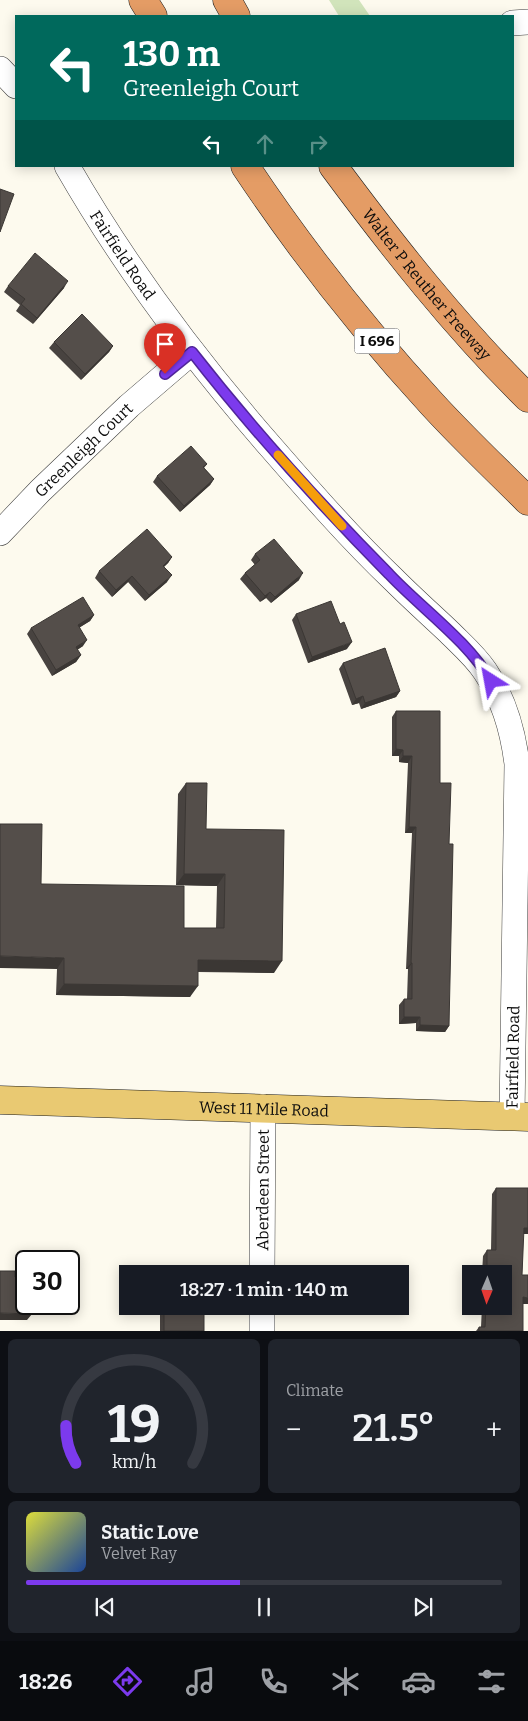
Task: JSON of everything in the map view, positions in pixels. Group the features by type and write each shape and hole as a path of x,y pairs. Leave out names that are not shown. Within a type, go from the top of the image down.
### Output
{"highway":[{"path":"143,0 152,15"},
{"path":"227,0 235,15"},
{"name":"I 696","path":"245,167 275,212 378,342 432,404 528,501"},
{"name":"Walter P Reuther Freeway","path":"334,167 407,264 528,398"}],"main road":[{"name":"West 11 Mile Road","path":"0,1100 263,1107 520,1117"}],"street":[{"path":"514,23 528,22"},
{"path":"0,69 15,85"},
{"name":"Fairfield Road","path":"68,167 118,249 216,383 330,513 392,578 473,656 493,684 506,712 514,737 518,764 520,1117"},
{"name":"Greenleigh Court","path":"0,533 40,491 129,406 192,352"},
{"name":"Aberdeen Street","path":"262,1265 263,1107"},
{"path":"262,1315 262,1331"}],"green space":[{"path":"329,0 359,0 369,15 338,15"}],"building":[{"path":"0,189 14,194 0,232"},
{"path":"35,253 68,281 37,318 21,304 25,299 8,286"},
{"path":"82,314 113,346 85,374 54,342"},
{"path":"191,446 207,464 203,467 214,479 184,506 157,476"},
{"path":"147,529 172,557 163,566 172,575 149,595 132,576 116,590 99,571"},
{"path":"274,539 303,573 275,597 270,592 265,596 245,573 260,560 255,554"},
{"path":"83,597 94,615 78,625 87,640 76,647 81,655 56,670 31,628"},
{"path":"331,601 340,624 344,622 352,642 312,657 296,614"},
{"path":"385,648 400,691 365,703 363,696 356,699 343,663"},
{"path":"396,711 440,711 440,783 451,783 449,844 453,844 449,1026 420,1025 420,1017 404,1017 404,999 412,999 411,963 416,827 409,827 412,756 403,756 403,750 396,749"},
{"path":"186,783 207,783 206,829 284,830 282,961 198,960 198,986 64,984 64,958 0,956 0,824 42,824 41,884 184,886 184,928 224,928 225,874 184,874"},
{"path":"496,1188 528,1188 528,1228 524,1228 522,1275 528,1275 528,1298 523,1297 523,1331 479,1331 479,1327 485,1327 486,1315 512,1315 512,1265 487,1265 487,1250 496,1250"},
{"path":"0,1271 15,1271 15,1313 0,1313"},
{"path":"164,1315 204,1315 204,1331 164,1331"}],"slow traffic":[{"path":"278,455 342,526"}],"route":[{"path":"165,374 192,352 270,446 330,513 392,578 473,656 491,681"}]}
